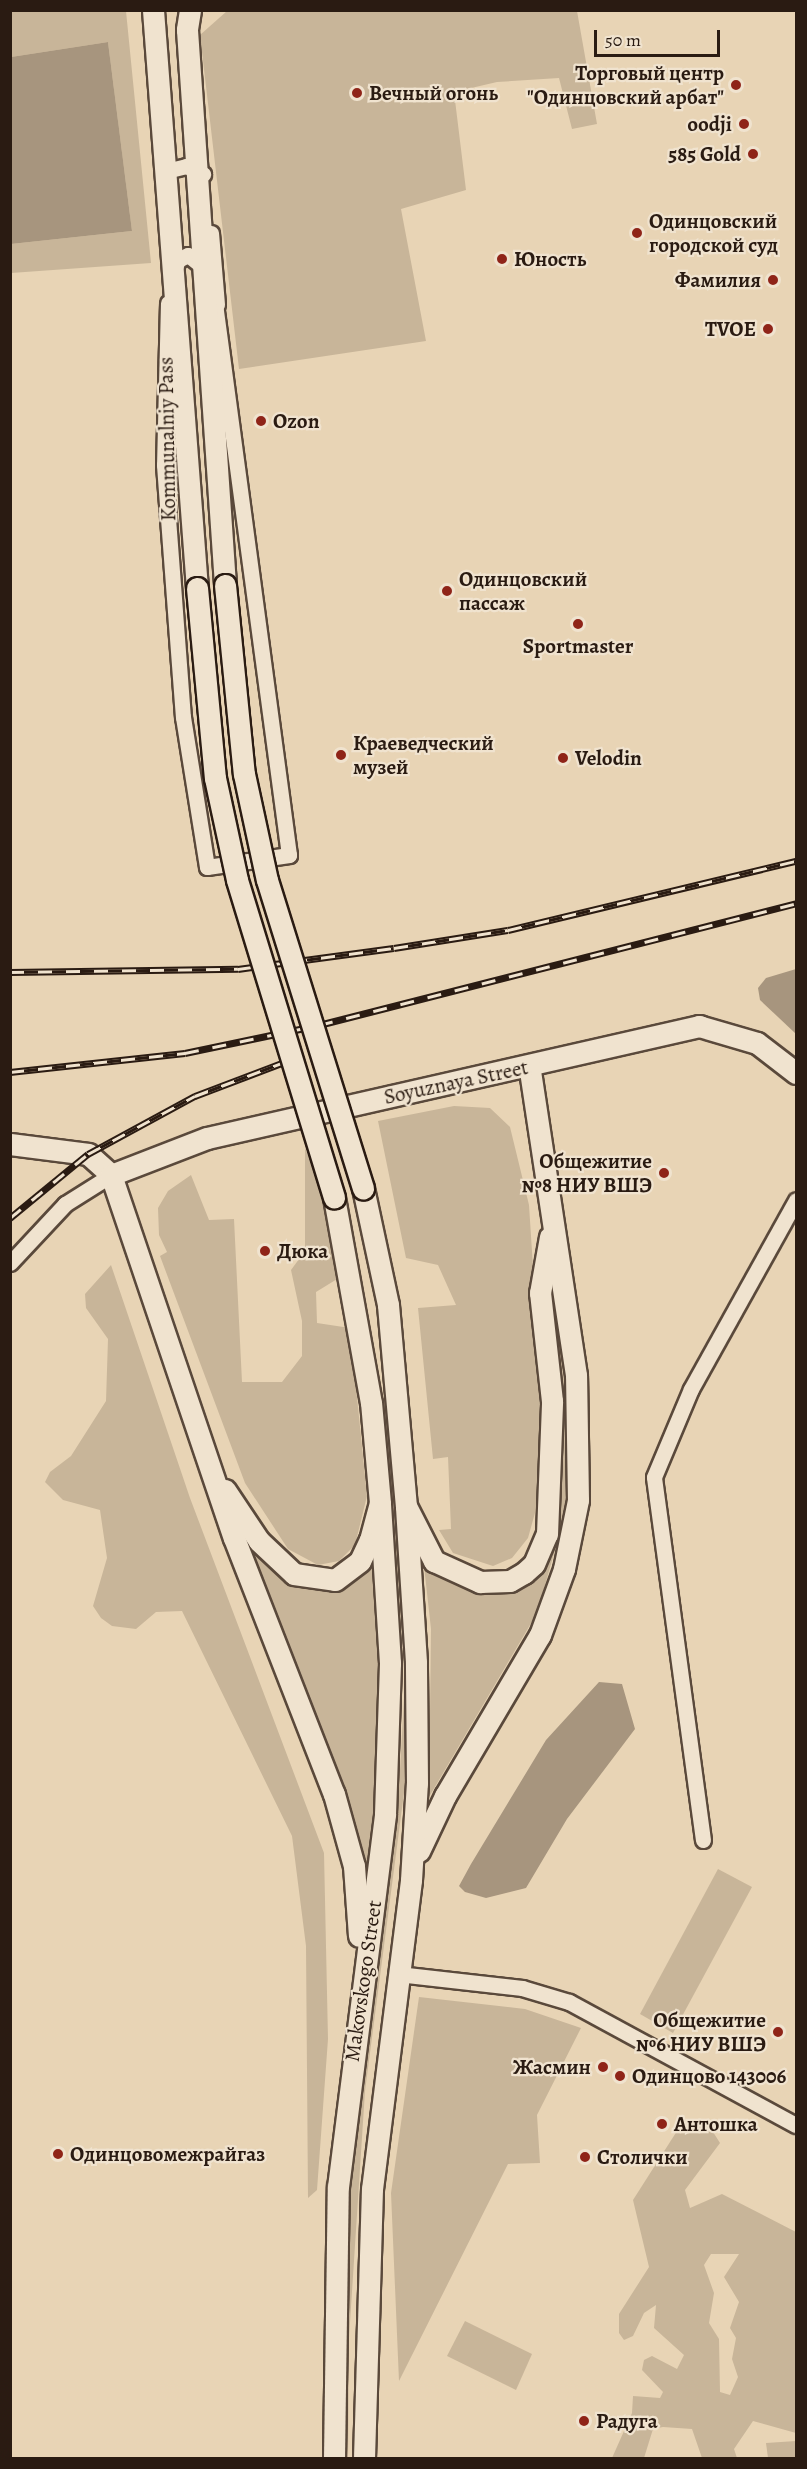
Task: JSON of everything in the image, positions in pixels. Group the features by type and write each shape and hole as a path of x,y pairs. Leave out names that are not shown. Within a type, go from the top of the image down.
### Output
{"main road":[{"name":"Kommunalniy Pass","path":"153,10 174,272"},
{"path":"190,10 187,30 202,231"},
{"name":"Makovskogo Street","path":"202,231 225,585 244,774 267,880 363,1188 388,1305 406,1506 416,1662 411,1880 372,2189 364,2458"},
{"name":"Makovskogo Street","path":"174,272 197,588 215,777 237,880 334,1197 371,1403 380,1503 390,1664 389,1740 380,1867 361,1976 338,2187 333,2458"},
{"name":"Soyuznaya Street","path":"111,1175 207,1138 699,1026 757,1043 796,1073"},
{"path":"411,1880 432,1819 540,1635 573,1532 580,1458 576,1376 529,1066"},
{"path":"10,1144 88,1154 111,1175 213,1472 344,1828 358,1898 361,1976"},
{"path":"406,1506 434,1561 465,1578 510,1581 534,1564 541,1551 553,1475 552,1401 540,1293 553,1222"},
{"path":"213,1472 278,1564 313,1579 334,1580 360,1561 380,1503"}],"street":[{"path":"166,171 179,165 197,170 207,184 218,323"},
{"path":"202,231 218,323"},
{"path":"174,272 178,260 188,255 199,260 205,270"},
{"name":"Kommunalniy Pass","path":"174,272 164,362 164,465 183,717 207,867 290,855 275,776 218,323"},
{"path":"10,1263 65,1204 111,1175"},
{"path":"703,1840 654,1477 691,1389 796,1200"},
{"path":"398,1974 545,1994 796,2125"}],"shaded area":[{"path":"11,11 126,11 151,263 11,273 11,244 132,231 108,42 11,57"},
{"path":"227,11 577,11 597,124 572,129 559,78 497,82 454,92 466,190 401,209 426,341 239,369 200,35"},
{"path":"108,42 132,231 11,244 11,57"},
{"path":"796,969 796,1034 760,1000 758,988 766,978"},
{"path":"454,1106 490,1108 510,1127 529,1205 542,1406 538,1502 528,1538 512,1558 493,1566 453,1553 439,1530 451,1529 448,1457 433,1459 418,1308 456,1305 438,1265 406,1258 378,1121"},
{"path":"305,1148 328,1204 342,1276 316,1292 317,1323 350,1328 367,1496 355,1545 339,1561 318,1565 288,1549 245,1483 160,1256 167,1252 159,1235 158,1208 168,1191 191,1175 209,1220 234,1219 242,1382 282,1382 302,1356 302,1321 291,1270 305,1251"},
{"path":"111,1265 190,1498 324,1853 328,2039 317,2190 308,2198 306,1946 292,1836 182,1611 156,1612 136,1629 112,1626 101,1618 93,1606 107,1558 100,1510 63,1500 45,1482 50,1472 71,1456 106,1401 108,1339 86,1308 85,1294"},
{"path":"555,1285 568,1365 571,1494 537,1613 429,1797 431,1629 424,1566 477,1588 543,1561 547,1296"},
{"path":"239,1527 288,1582 308,1588 331,1588 374,1557 384,1667 367,1916"},
{"path":"399,1540 405,1542 407,1770 365,2091 349,2338 348,2458 340,2458 347,2193 400,1770 405,1680"},
{"path":"599,1682 622,1684 635,1729 567,1819 526,1888 486,1898 465,1892 459,1886 546,1740"},
{"path":"718,1869 752,1887 673,2033 640,2014"},
{"path":"419,1997 525,2009 581,2028 537,2115 540,2163 508,2164 399,2381 391,2193"},
{"path":"699,2123 708,2124 720,2143 685,2190 690,2208 722,2194 796,2232 796,2433 753,2421 734,2449 737,2458 702,2458 692,2429 663,2427 653,2429 644,2458 612,2458 632,2413 633,2396 660,2398 663,2392 642,2370 644,2360 652,2356 677,2369 684,2355 654,2328 656,2305 644,2313 633,2336 624,2340 619,2333 619,2314 649,2267 633,2200 677,2131","holes":["711,2254 739,2254 724,2277 739,2302 730,2328 736,2338 732,2359 738,2377 730,2395 720,2392 719,2339 709,2323 714,2293 704,2265"]},
{"path":"465,2321 532,2354 516,2390 447,2356"},
{"path":"796,2441 796,2458 768,2458 766,2443"}],"railway":[{"path":"10,972 238,969 394,948 508,930 796,861"},
{"path":"10,1072 185,1053 319,1025 796,903"},
{"path":"10,1218 88,1154 195,1096 287,1061"}],"place":[{"name":"Торговый центр \"Одинцовский арбат\"","path":"736,85"},
{"name":"Вечный огонь","path":"357,93"},
{"name":"oodji","path":"744,124"},
{"name":"585 Gold","path":"753,154"},
{"name":"Одинцовский городской суд","path":"637,233"},
{"name":"Юность","path":"502,259"},
{"name":"Фамилия","path":"773,280"},
{"name":"TVOE","path":"768,329"},
{"name":"Ozon","path":"261,421"},
{"name":"Одинцовский пассаж","path":"447,591"},
{"name":"Sportmaster","path":"578,624"},
{"name":"Краеведческий музей","path":"341,755"},
{"name":"Velodin","path":"563,758"},
{"name":"Общежитие №8 НИУ ВШЭ","path":"664,1173"},
{"name":"Дюка","path":"265,1251"},
{"name":"Общежитие №6 НИУ ВШЭ","path":"778,2032"},
{"name":"Жасмин","path":"603,2067"},
{"name":"Одинцово 143006","path":"620,2076"},
{"name":"Антошка","path":"662,2124"},
{"name":"Одинцовомежрайгаз","path":"58,2154"},
{"name":"Столички","path":"585,2157"},
{"name":"Радуга","path":"584,2421"}]}
